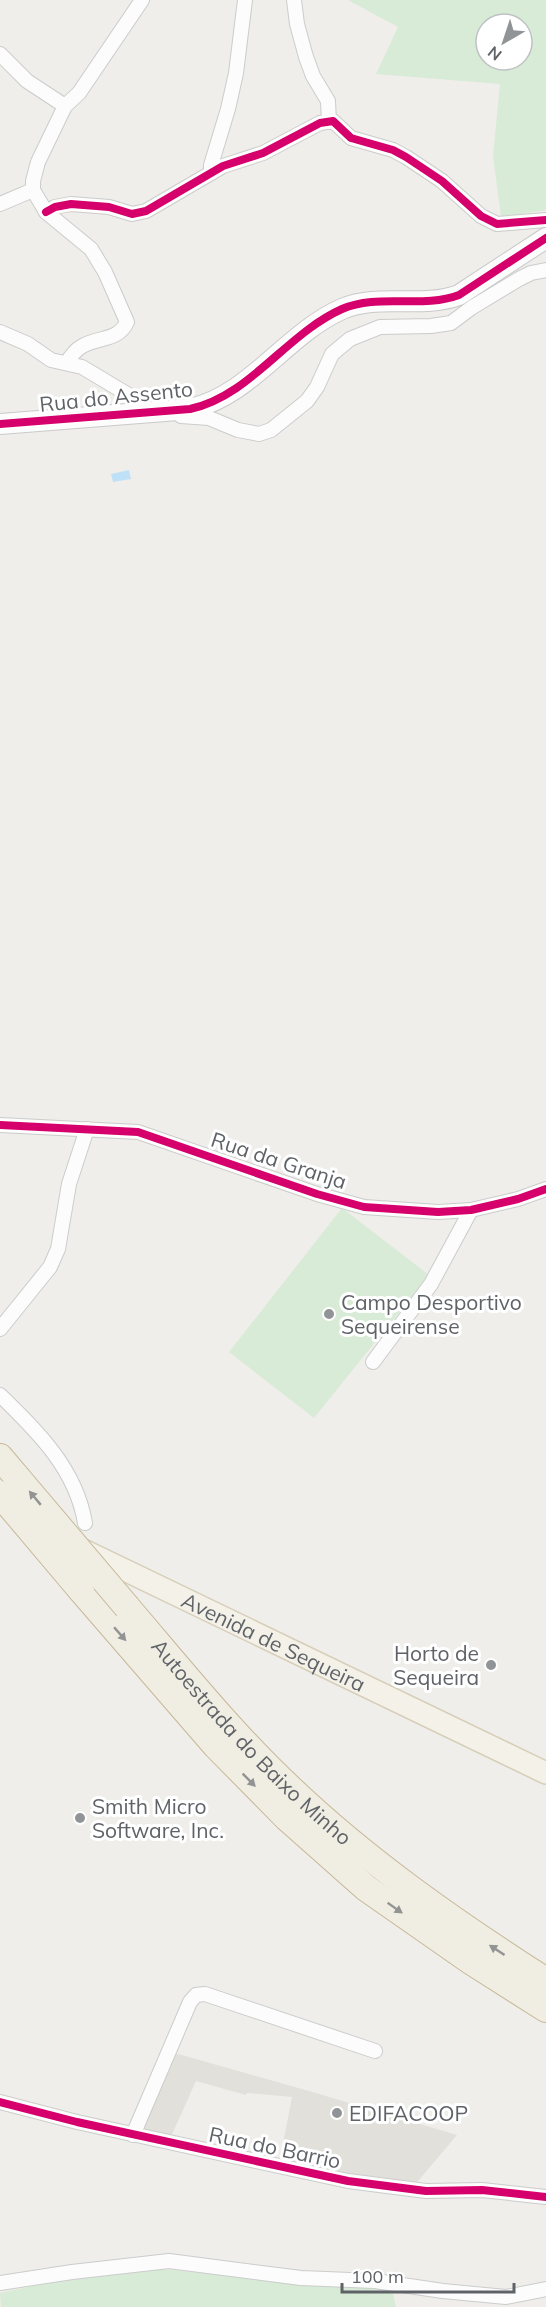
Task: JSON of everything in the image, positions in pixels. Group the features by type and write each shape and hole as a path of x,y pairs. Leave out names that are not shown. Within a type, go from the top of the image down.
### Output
{"highway":[{"name":"Autoestrada do Baixo Minho","path":"5,1476 81,1590 216,1746 287,1818 366,1888 471,1962 546,2009"},
{"name":"Autoestrada do Baixo Minho","path":"5,1476 127,1607 234,1732 291,1790 375,1861 463,1928 546,1981"}],"main road":[{"name":"Avenida de Sequeira","path":"0,1510 546,1773"}],"street":[{"path":"67,363 81,345 116,336 124,329 127,322 105,272 91,249 46,212 33,190 33,181 38,162 65,106 79,93 142,0"},
{"path":"211,173 211,165 236,73 245,0"},
{"path":"294,0 297,24 306,57 313,76 327,101 329,122"},
{"path":"0,54 27,81 65,106"},
{"path":"46,212 55,207 71,204 109,207 132,214 146,211 223,166 263,153 320,123 333,121 351,138 393,150 406,157 442,181 481,216 497,224 546,220"},
{"path":"0,204 33,190"},
{"name":"Rua do Assento","path":"0,424 190,409 208,405 228,394 315,325 342,309 359,303 443,301 459,294 546,238"},
{"path":"497,270 546,262"},
{"path":"0,332 28,344 51,360 82,367 142,403 149,412 162,417 209,418 238,430 259,434 272,430 307,401 317,387 332,354 350,339 380,327 431,326 451,323 519,279 531,273 546,270"},
{"name":"Rua da Granja","path":"0,1125 138,1132 317,1194 364,1207 438,1212 471,1210 546,1190"},
{"path":"0,1329 50,1267 58,1249 69,1184 87,1129"},
{"path":"374,1362 431,1284 471,1210"},
{"path":"0,1395 43,1439 58,1458 72,1482 85,1523"},
{"path":"133,2135 190,2002 196,1995 205,1994 375,2050"},
{"name":"Rua do Barrio","path":"0,2103 133,2135 348,2181 426,2191 482,2190 546,2197"},
{"path":"0,2283 169,2261 301,2278 375,2280 443,2291 506,2297 546,2289"}],"shaded area":[{"name":"EDIFACOOP","path":"171,2052 457,2135 413,2187 279,2164 292,2097 247,2093 246,2095 196,2081 170,2139 137,2129"}],"green space":[{"path":"348,0 546,0 546,210 501,217 493,156 500,84 376,74 398,27"},
{"name":"Campo Desportivo Sequeirense","path":"342,1208 429,1275 314,1418 229,1352"},
{"path":"163,2269 308,2284 391,2285 396,2307 1,2307 0,2293 75,2277"}],"water":[{"path":"129,470 131,479 113,482 111,474"}],"cycle path":[{"path":"46,212 55,207 71,204 109,207 132,214 146,211 223,166 263,153 320,123 333,121 351,138 393,150 406,157 442,181 481,216 497,224 546,220"},
{"path":"0,424 190,409 211,402 250,378 303,333 342,309 370,302 430,301 459,295 546,238"},
{"path":"0,1125 138,1132 317,1194 364,1207 438,1212 471,1210 518,1199 546,1189"},
{"path":"0,2102 77,2122 348,2181 426,2191 482,2190 546,2197"}],"place":[{"name":"Campo Desportivo Sequeirense","path":"329,1314"},
{"name":"Horto de Sequeira","path":"491,1665"},
{"name":"Smith Micro Software, Inc.","path":"80,1818"},
{"name":"EDIFACOOP","path":"337,2113"}]}
